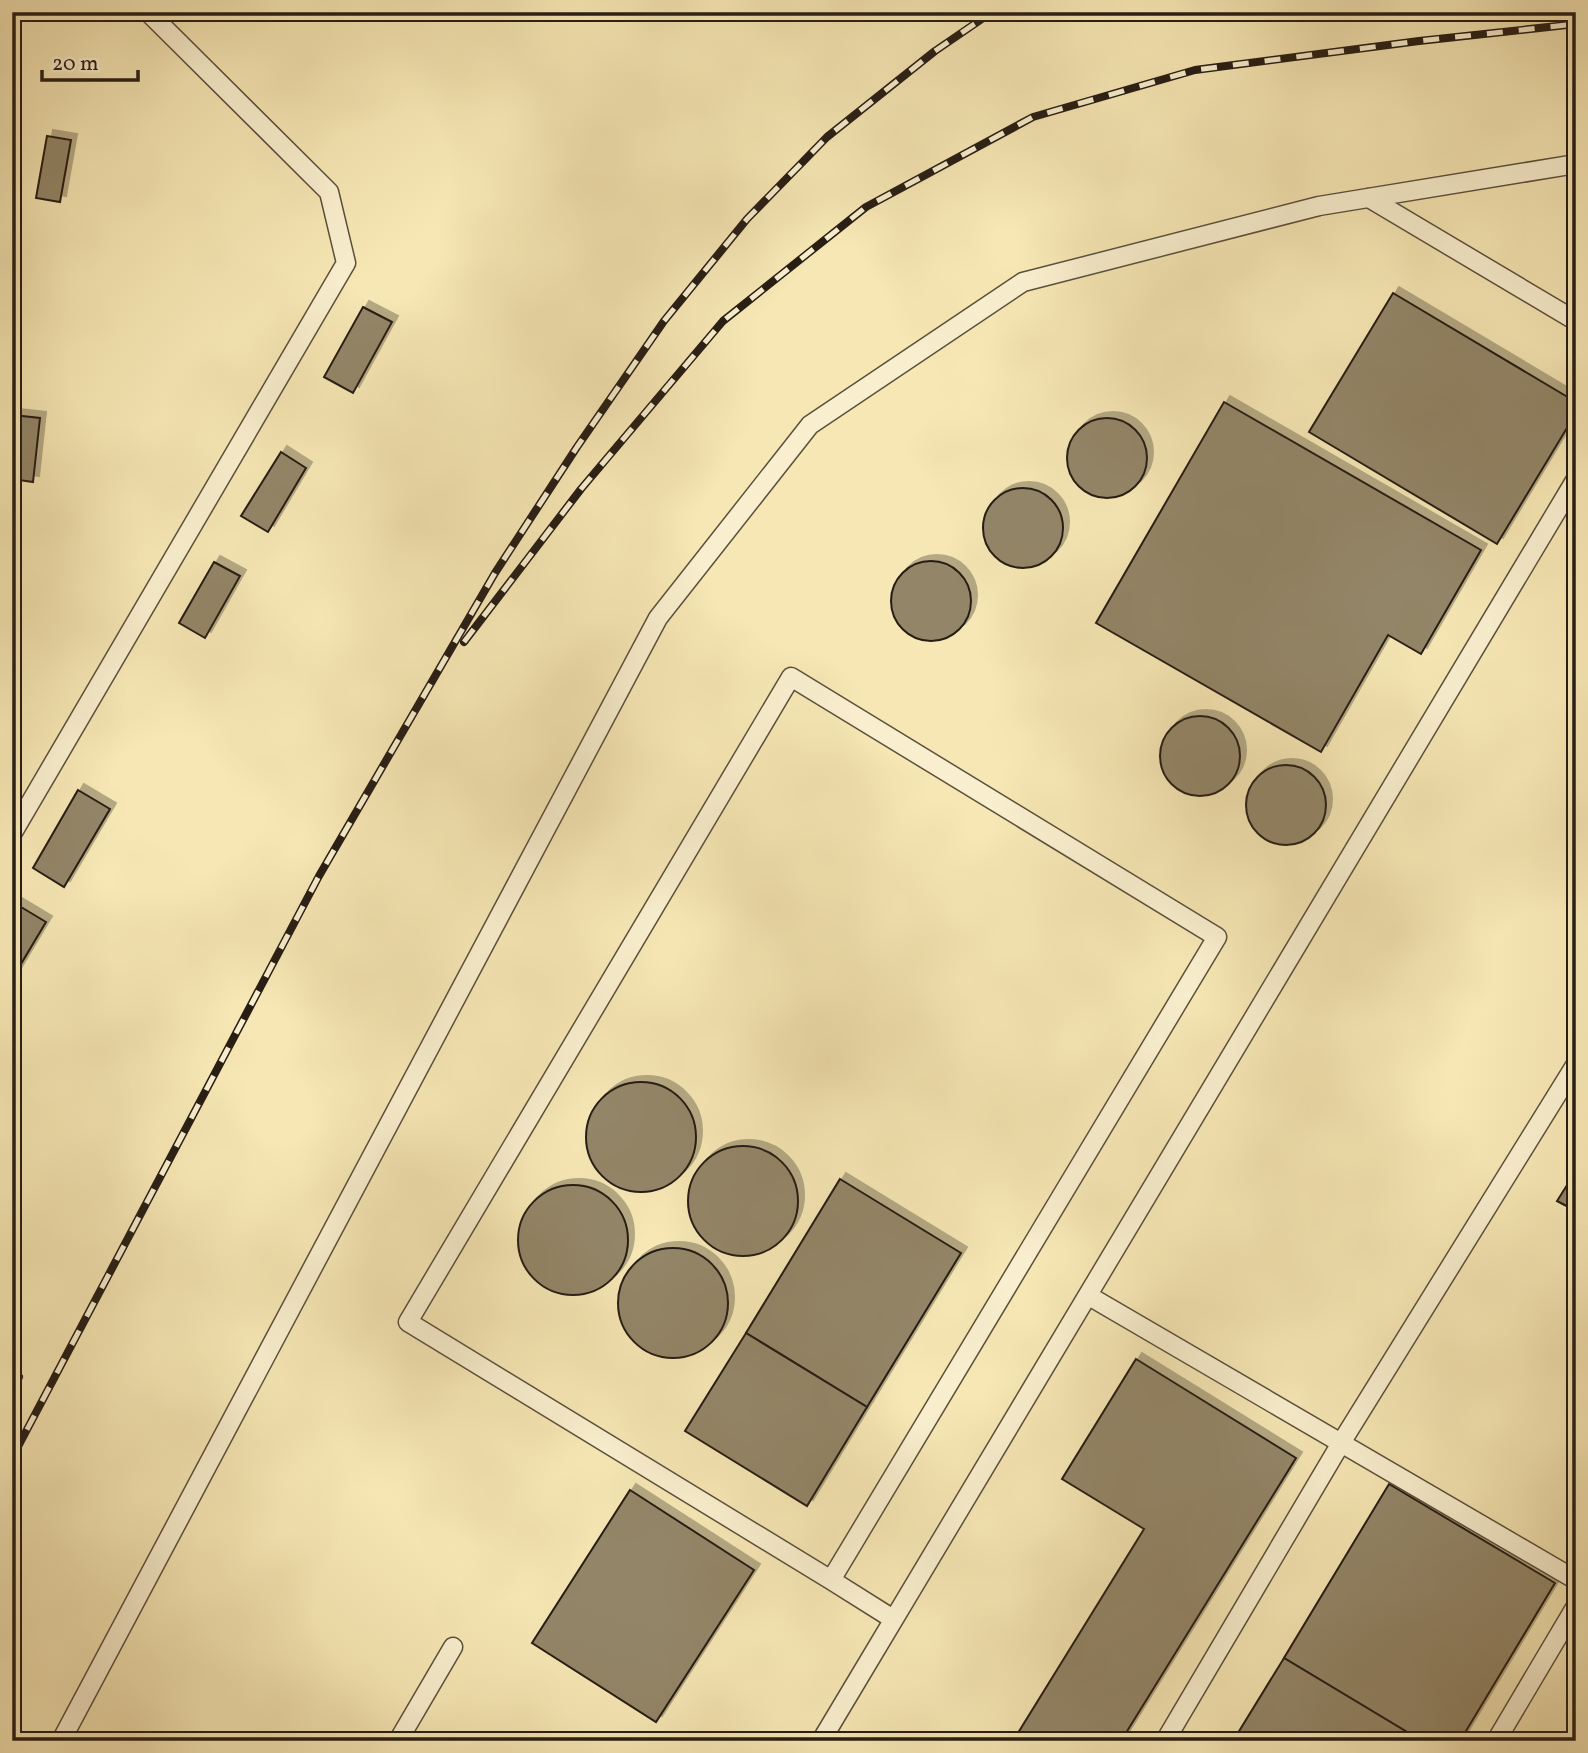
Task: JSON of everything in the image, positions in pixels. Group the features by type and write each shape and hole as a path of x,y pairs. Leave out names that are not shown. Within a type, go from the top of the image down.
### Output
{"lane":[{"path":"12,834 346,263 329,192 148,12"},
{"path":"61,1741 658,618 810,425 1023,282 1319,206 1576,164"},
{"path":"1369,198 1576,321"},
{"path":"821,1741 1576,479"},
{"path":"831,1580 1217,937 791,677 408,1322 894,1619"},
{"path":"1165,1741 1341,1443 1576,1064"},
{"path":"1089,1296 1576,1580"},
{"path":"1496,1741 1576,1606"},
{"path":"398,1741 453,1647"}],"building":[{"path":"47,136 71,140 60,202 36,198"},
{"path":"1393,293 1576,402 1576,413 1497,544 1309,432"},
{"path":"363,307 392,322 353,393 324,377"},
{"path":"1224,402 1481,550 1421,654 1388,635 1321,752 1096,623"},
{"path":"13,415 40,418 33,482 12,479"},
{"path":"1099,418 1115,418 1136,429 1147,450 1147,466 1136,487 1115,498 1099,498 1085,492 1073,480 1067,466 1067,450 1073,436 1085,424"},
{"path":"281,452 306,468 268,532 241,516"},
{"path":"1023,488 1038,491 1051,500 1060,513 1063,528 1060,543 1051,556 1038,565 1023,568 1008,565 995,556 986,543 983,528 986,513 995,500 1008,491"},
{"path":"923,561 939,561 960,572 971,593 971,609 960,630 939,641 923,641 909,635 897,623 891,609 891,593 897,579 909,567"},
{"path":"214,562 240,576 205,638 179,623"},
{"path":"1192,716 1208,716 1229,727 1240,748 1240,764 1229,785 1208,796 1192,796 1178,790 1166,778 1160,764 1160,748 1166,734 1178,722"},
{"path":"1278,765 1294,765 1315,776 1326,797 1326,813 1315,834 1294,845 1278,845 1264,839 1252,827 1246,813 1246,797 1252,783 1264,771"},
{"path":"78,790 110,809 64,887 33,868"},
{"path":"16,904 46,922 12,979 12,911"},
{"path":"641,1082 662,1086 680,1098 692,1116 696,1137 692,1158 680,1176 662,1188 641,1192 620,1188 602,1176 590,1158 586,1137 590,1116 602,1098 620,1086"},
{"path":"743,1146 764,1150 782,1162 794,1180 798,1201 794,1222 782,1240 764,1252 743,1256 722,1252 704,1240 692,1222 688,1201 692,1180 704,1162 722,1150"},
{"path":"1576,1171 1576,1211 1557,1201"},
{"path":"840,1179 961,1253 867,1407 746,1333"},
{"path":"573,1185 594,1189 612,1201 624,1219 628,1240 624,1261 612,1279 594,1291 573,1295 552,1291 534,1279 522,1261 518,1240 522,1219 534,1201 552,1189"},
{"path":"673,1248 694,1252 712,1264 724,1282 728,1303 724,1324 712,1342 694,1354 673,1358 652,1354 634,1342 622,1324 618,1303 622,1282 634,1264 652,1252"},
{"path":"746,1333 867,1407 807,1506 685,1431"},
{"path":"1136,1359 1296,1458 1121,1741 1013,1741 1144,1529 1062,1479"},
{"path":"1389,1484 1555,1583 1460,1741 1422,1741 1284,1658"},
{"path":"630,1490 754,1570 656,1722 532,1643"},
{"path":"1284,1658 1422,1741 1233,1741"}],"railway":[{"path":"12,1458 319,876 495,573 577,447 664,321 747,219 827,137 935,51 992,12"},
{"path":"464,642 581,489 723,321 866,207 1033,117 1195,70 1576,24"},
{"path":"12,1390 19,1377"}]}
